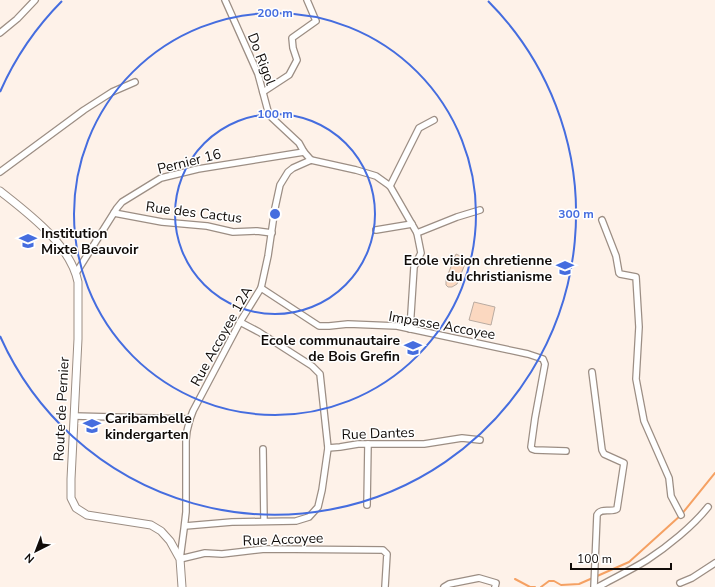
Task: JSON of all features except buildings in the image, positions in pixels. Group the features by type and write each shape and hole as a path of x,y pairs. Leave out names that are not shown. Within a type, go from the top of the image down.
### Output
{"street":[{"path":"0,33 18,19 35,0"},
{"name":"Do Rigol","path":"225,0 258,74 269,115 299,143 311,160"},
{"path":"263,92 289,75 297,60 292,48 292,38 316,22 307,0"},
{"path":"0,172 84,110 112,92 135,82"},
{"path":"390,186 419,128 434,120"},
{"name":"Pernier 16","path":"76,273 122,202 161,178 198,169 304,152"},
{"path":"311,160 376,176 390,186 418,233 420,253 414,267 410,329"},
{"name":"Rue Accoyee 12A","path":"180,559 186,512 186,440 190,419 240,322 261,288 280,185 288,172 293,168 311,160"},
{"name":"Route de Pernier","path":"0,191 48,232 65,252 73,264 76,273 78,282 78,339 71,498 76,508 87,514 151,525 161,531 170,541 180,559 182,587"},
{"path":"418,233 457,217 480,210"},
{"name":"Rue des Cactus","path":"114,213 162,222 207,226 233,232 257,231 272,233"},
{"path":"602,220 616,256 619,273 636,277 639,327 636,379 637,386 644,421 669,478 671,496 681,515"},
{"path":"376,230 412,224"},
{"name":"Impasse Accoyee","path":"261,288 319,326 348,324 396,326 528,354 543,359 545,364 531,447 532,449 566,451"},
{"name":"Rue Dantes","path":"240,322 259,332 312,366 320,374 328,448 368,444 424,444 462,438 480,440"},
{"path":"592,372 602,450 604,454 624,463 617,509 601,511 597,515 594,587"},
{"path":"74,416 190,419"},
{"path":"367,506 368,444"},
{"path":"185,526 232,522 296,521 309,517 318,507 328,448"},
{"path":"263,449 264,521"},
{"path":"598,587 647,560 665,547 690,526 708,507"},
{"name":"Rue Accoyee","path":"180,559 205,553 222,554 265,549 384,550 387,554 384,587"},
{"path":"680,584 715,563"},
{"path":"444,587 449,584 479,578 495,585"}],"waterway":[{"path":"541,587 549,581 554,581 561,585 579,584 629,562 681,515 715,473"},
{"path":"515,579 530,587 535,587"}],"place":[{"name":"Institution Mixte Beauvoir","path":"28,241"},
{"name":"Ecole vision chretienne du christianisme","path":"565,268"},
{"name":"Ecole communautaire de Bois Grefin","path":"413,348"},
{"name":"Caribambelle kindergarten","path":"92,426"}]}
